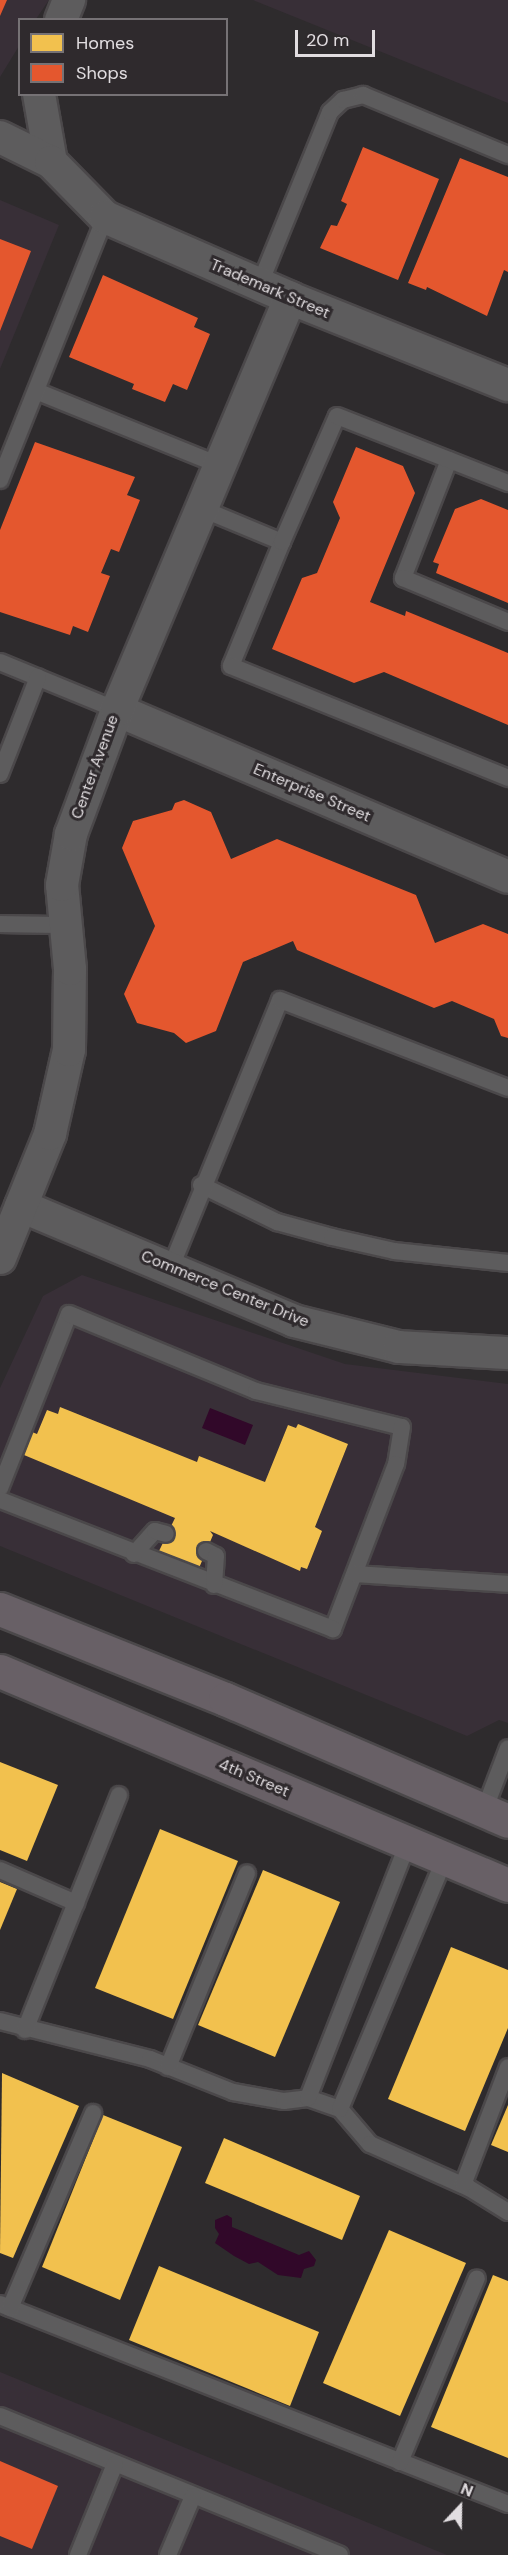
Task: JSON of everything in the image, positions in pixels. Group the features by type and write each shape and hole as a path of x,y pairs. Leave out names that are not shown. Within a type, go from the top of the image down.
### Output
{"main road":[{"path":"0,1609 225,1699 496,1816"},
{"name":"4th Street","path":"0,1671 508,1885"}],"street":[{"path":"62,18 69,0"},
{"path":"39,96 51,162"},
{"name":"Trademark Street","path":"0,137 51,162 105,217 290,298 508,385"},
{"name":"Center Avenue","path":"0,1258 50,1134 69,1050 70,969 64,925 62,885 71,834 117,710 217,464 290,298"},
{"name":"Enterprise Street","path":"117,710 508,877"},
{"name":"Commerce Center Drive","path":"21,1206 171,1267 294,1321 399,1347 508,1353"}],"lane":[{"path":"259,285 330,112 343,100 363,95 508,155"},
{"path":"0,480 105,217"},
{"path":"36,391 217,464"},
{"path":"508,483 337,416 231,666 508,778"},
{"path":"449,460 403,578 508,622"},
{"path":"200,508 282,542"},
{"path":"0,662 117,710"},
{"path":"0,774 38,677"},
{"path":"0,924 64,925"},
{"path":"171,1267 201,1185 280,1000 508,1088"},
{"path":"201,1185 277,1222 332,1237 394,1251 508,1263"},
{"path":"0,1488 69,1314 256,1391 402,1427 396,1464 333,1629 214,1585 0,1500"},
{"path":"134,1554 155,1532 166,1534"},
{"path":"206,1551 216,1556 214,1585"},
{"path":"355,1574 508,1584"},
{"path":"496,1816 508,1748"},
{"path":"26,2030 119,1795"},
{"path":"308,2098 408,1843"},
{"path":"340,2109 445,1858"},
{"path":"0,1870 76,1903"},
{"path":"168,2067 247,1873"},
{"path":"0,2021 26,2030 168,2067 233,2092 284,2101 308,2098 340,2109 370,2144 463,2185 508,2212"},
{"path":"463,2185 508,2067"},
{"path":"93,2113 5,2306 508,2504"},
{"path":"400,2462 477,2278"},
{"path":"0,2416 340,2555"},
{"path":"78,2555 116,2464"},
{"path":"168,2555 193,2496"}],"shaded area":[{"path":"0,0 49,0 37,18 18,18 18,48 0,77"},
{"path":"253,0 508,0 508,103"},
{"path":"0,200 59,225 0,369"},
{"path":"82,1275 345,1364 508,1384 508,1723 499,1720 467,1736 0,1546 0,1388 43,1296"},
{"path":"210,1408 253,1425 245,1445 202,1428"},
{"path":"227,2215 232,2218 232,2227 299,2255 309,2251 316,2260 314,2266 304,2269 301,2278 278,2275 258,2262 249,2264 234,2256 215,2243 219,2234 215,2228 215,2220"},
{"path":"0,2372 447,2555 0,2555"}],"building: Homes":[{"path":"60,1407 197,1462 199,1456 265,1482 288,1425 296,1428 298,1424 348,1444 315,1527 322,1531 307,1569 301,1567 300,1571 210,1531 213,1535 199,1568 159,1551 175,1518 24,1455 32,1432 37,1434 47,1410 58,1414"},
{"path":"0,1762 58,1785 27,1861 0,1850"},
{"path":"160,1829 238,1861 173,2019 95,1988"},
{"path":"263,1870 340,1902 275,2057 198,2025"},
{"path":"0,1882 17,1889 0,1930"},
{"path":"451,1947 508,1970 508,2028 465,2131 388,2099"},
{"path":"2,2073 79,2106 13,2258 0,2253"},
{"path":"508,2105 508,2152 491,2145"},
{"path":"103,2115 182,2147 120,2300 42,2267"},
{"path":"224,2138 360,2196 342,2240 205,2183"},
{"path":"389,2230 466,2263 400,2416 323,2383"},
{"path":"159,2266 319,2332 290,2406 129,2340"},
{"path":"493,2275 508,2281 508,2458 431,2427"}],"building: Shops":[{"path":"0,0 7,0 0,16"},
{"path":"363,147 439,179 398,280 320,248 331,225 337,226 347,204 341,201"},
{"path":"460,158 508,177 508,272 504,270 487,316 427,287 426,290 408,283"},
{"path":"0,239 31,251 0,331"},
{"path":"103,275 198,318 194,327 210,334 187,390 173,384 165,402 132,389 134,384 69,357"},
{"path":"35,442 135,477 127,495 140,500 119,552 111,549 101,573 110,576 88,632 73,626 70,635 0,612 0,530"},
{"path":"356,447 403,466 415,493 370,602 405,616 406,611 508,653 508,725 384,672 354,683 272,649 302,578 317,573 340,518 333,502"},
{"path":"481,499 508,510 508,603 436,573 439,564 433,562 455,509"},
{"path":"184,800 211,812 231,859 277,839 416,895 435,943 483,924 508,934 508,1038 501,1036 494,1019 452,1001 434,1008 297,950 293,941 243,962 216,1031 186,1043 174,1033 137,1023 124,994 155,926 122,848 133,821 172,810 175,803"},
{"path":"0,2461 58,2486 32,2549 0,2536"}]}
